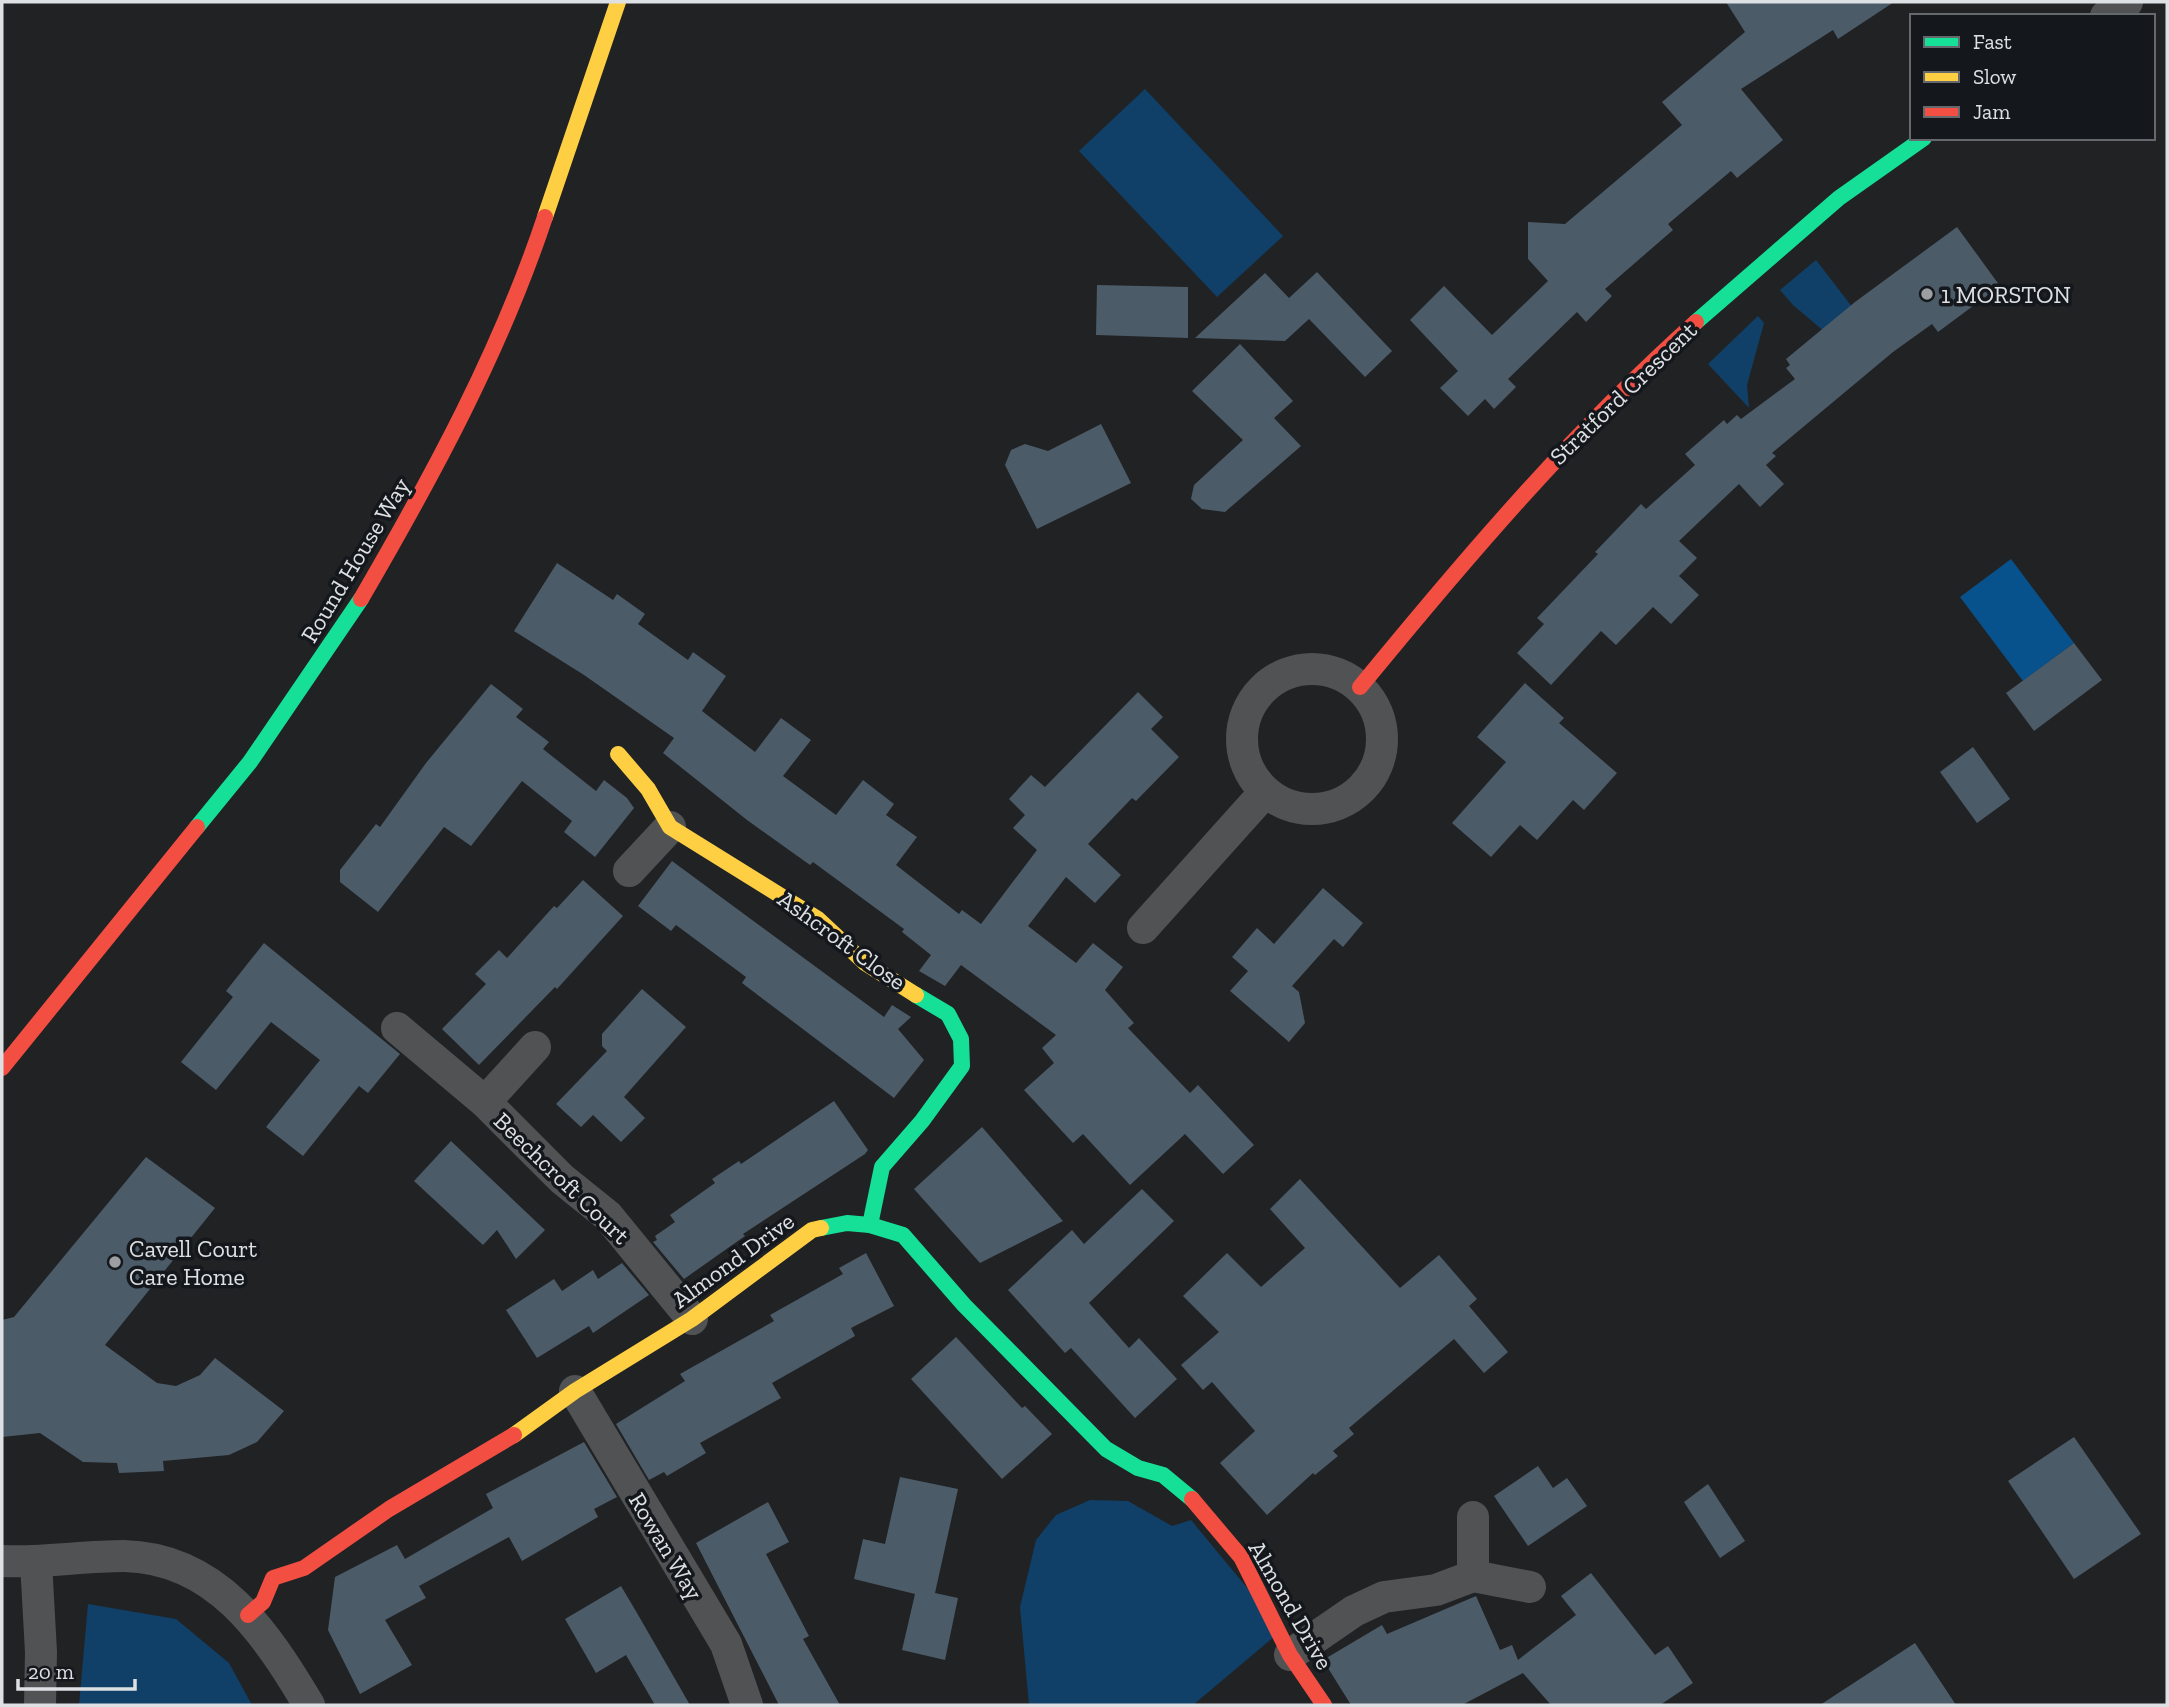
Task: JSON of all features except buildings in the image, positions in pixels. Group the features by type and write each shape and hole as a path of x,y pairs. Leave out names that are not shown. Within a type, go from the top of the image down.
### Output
{"street":[{"name":"Round House Way","path":"2,1068 250,762 345,626 431,478 500,334 543,224 618,2"},
{"path":"2108,14 2127,2"},
{"name":"Stratford Crescent","path":"1360,687 1388,649 1477,544 1581,432 1693,324 1839,198 1921,140"},
{"path":"1311,668 1338,673 1360,687 1377,711 1383,738 1377,766 1361,790 1337,804 1309,809 1289,805 1265,792 1247,767 1242,743 1245,716 1260,691 1283,674 1311,668"},
{"name":"Ashcroft Close","path":"618,754 648,789 670,827 818,919 865,963 948,1014 961,1039 962,1066 922,1121 882,1167 870,1225"},
{"path":"1143,928 1265,792"},
{"path":"629,871 670,827"},
{"name":"Beechcroft Court","path":"397,1028 485,1102 562,1179 608,1216 692,1319"},
{"name":"Beechcroft Court","path":"485,1102 535,1047"},
{"name":"Almond Drive","path":"248,1615 263,1602 272,1578 304,1568 389,1509 523,1430 575,1391 692,1319 812,1230 847,1223 870,1225 903,1235 964,1305 1106,1449 1138,1468 1163,1475 1198,1503 1241,1557 1290,1655 1324,1705"},
{"name":"Rowan Way","path":"575,1391 726,1644 747,1705"},
{"path":"1473,1517 1473,1576"},
{"path":"2,1561 36,1562 96,1556 158,1559 218,1588 248,1615 278,1654 309,1705"},
{"path":"36,1562 41,1652 40,1705"},
{"path":"1290,1655 1354,1611 1384,1597 1436,1590 1473,1576 1530,1587"}],"shaded area":[{"path":"1145,89 1283,236 1217,297 1079,151"},
{"path":"1816,260 1873,334 1826,333 1780,290"},
{"path":"1758,316 1764,323 1747,385 1749,408 1708,364"},
{"path":"2011,559 2074,643 2023,681 1960,597"},
{"path":"1090,1500 1128,1501 1172,1526 1191,1520 1282,1630 1193,1705 1029,1705 1020,1607 1036,1540 1056,1515"},
{"path":"88,1604 176,1619 229,1663 252,1705 79,1705"}],"traffic: fast":[{"path":"1696,322 1839,198 1921,140"},
{"path":"197,827 250,762 361,599"},
{"path":"870,1225 882,1167 922,1121 962,1066 961,1039 948,1014 916,995"},
{"path":"821,1228 847,1223 870,1225 903,1235 964,1305 1106,1449 1138,1468 1163,1475 1192,1499"}],"traffic: slow":[{"path":"545,217 618,2"},
{"path":"618,754 648,789 670,827 818,919 865,963 916,995"},
{"path":"514,1435 575,1391 692,1319 812,1230 821,1228"}],"traffic: jam":[{"path":"361,599 463,413 507,316 545,217"},
{"path":"1360,687 1521,498 1606,408 1696,322"},
{"path":"2,1068 197,827"},
{"path":"248,1615 263,1602 273,1578 304,1568 389,1509 514,1435"},
{"path":"1192,1499 1241,1557 1290,1655 1324,1705"}],"place":[{"name":"1 MORSTON","path":"1927,294"},
{"name":"Cavell Court Care Home","path":"115,1262"}]}
